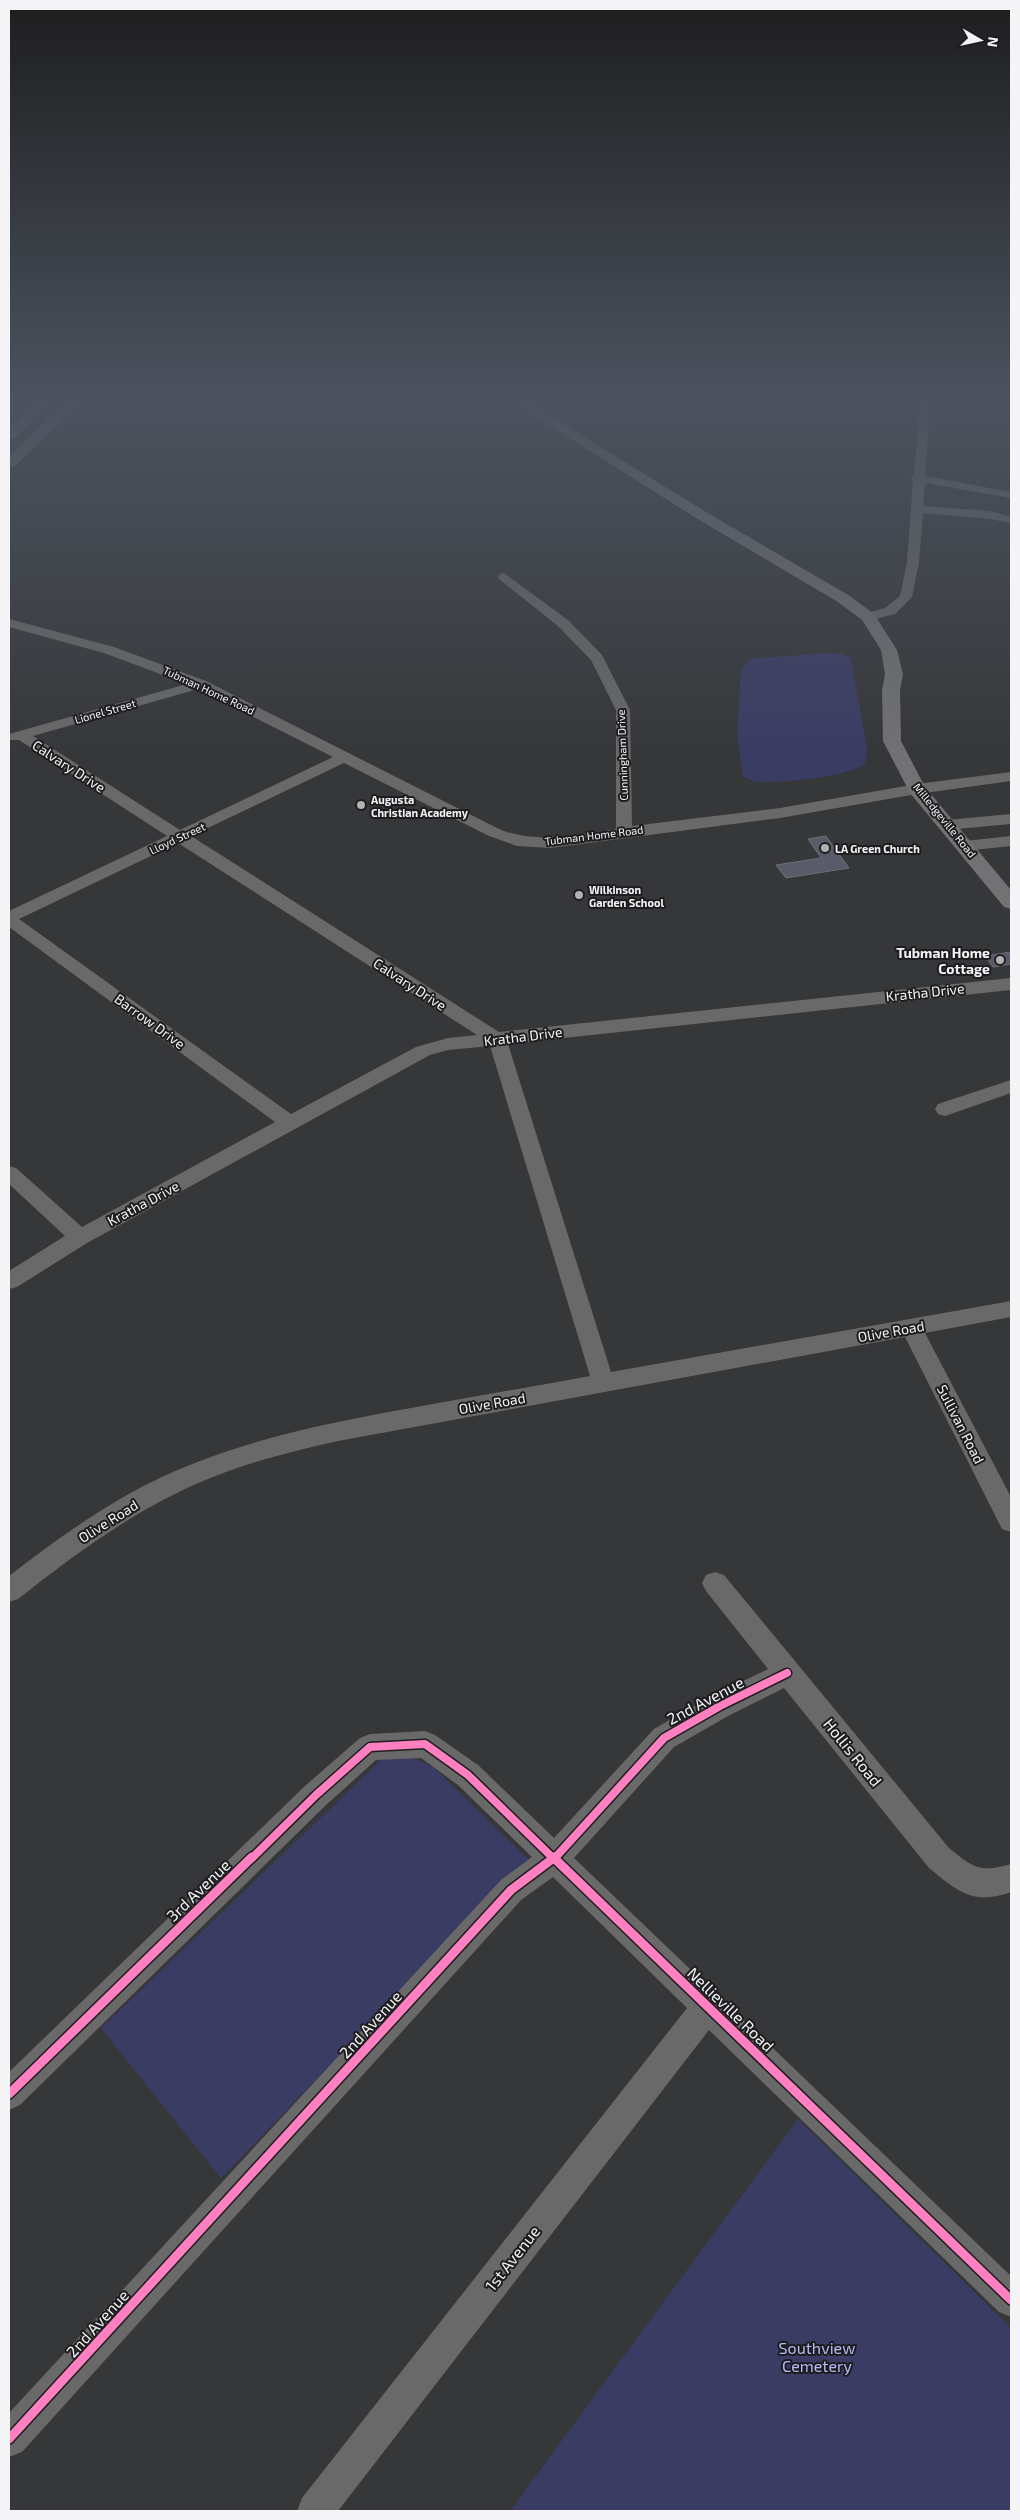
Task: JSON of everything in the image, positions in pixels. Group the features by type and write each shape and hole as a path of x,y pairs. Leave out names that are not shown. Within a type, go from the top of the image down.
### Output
{"main road":[{"path":"709,521 844,599 868,617"},
{"name":"Milledgeville Road","path":"868,617 888,650 894,674 891,690 892,741 917,790 1011,902"}],"street":[{"path":"868,617 890,610 906,597 913,562 915,521"},
{"name":"Cunningham Drive","path":"504,577 563,623 597,658 623,710 624,832"},
{"name":"Tubman Home Road","path":"9,623 143,661 200,684 496,833 517,841 550,843 624,832 780,814 917,790 1011,777"},
{"name":"Lionel Street","path":"15,737 200,684"},
{"name":"Calvary Drive","path":"15,737 180,837 498,1040"},
{"name":"Lloyd Street","path":"9,918 345,757"},
{"path":"947,825 1011,819"},
{"path":"965,846 1011,841"},
{"name":"Barrow Drive","path":"9,918 291,1124"},
{"name":"Kratha Drive","path":"9,1280 80,1237 423,1051 448,1044 498,1040 818,1003 1011,984"},
{"path":"498,1040 604,1382"},
{"path":"945,1109 1011,1086"},
{"path":"9,1173 80,1237"},
{"name":"Olive Road","path":"9,1591 84,1535 145,1498 173,1483 269,1447 338,1431 1011,1309"},
{"name":"Sullivan Road","path":"911,1327 1011,1521"},
{"name":"Hollis Road","path":"715,1584 939,1858 968,1882 997,1883 1011,1878"},
{"name":"2nd Avenue","path":"9,2439 511,1890 553,1860 664,1738 720,1706 787,1673"},
{"name":"Nellieville Road","path":"425,1744 468,1775 553,1860 708,2006 1011,2300"},
{"name":"3rd Avenue","path":"9,2094 316,1794 370,1747 425,1744"},
{"name":"1st Avenue","path":"315,2511 708,2006"}],"green space":[{"path":"825,653 842,654 851,658 867,749 865,764 857,769 830,776 797,780 757,782 743,777 737,736 741,670 749,659"},
{"path":"412,1757 433,1767 529,1860 221,2178 101,2028 381,1760"},
{"name":"Southview Cemetery","path":"798,2119 1011,2328 1011,2511 510,2511"}],"building":[{"name":"LA Green Church","path":"826,836 849,868 786,878 776,865 821,858 808,839"},
{"name":"Tubman Home Cottage","path":"1011,952 1011,964 993,967 985,956"}],"cycle path":[{"path":"9,2439 511,1890 553,1860 664,1738 720,1706 787,1673"},
{"path":"9,2094 316,1795 370,1747 425,1744 468,1775 1011,2300"}],"place":[{"name":"Augusta Christian Academy","path":"361,805"},
{"name":"LA Green Church","path":"825,848"},
{"name":"Wilkinson Garden School","path":"579,895"},
{"name":"Tubman Home Cottage","path":"1000,960"}]}
